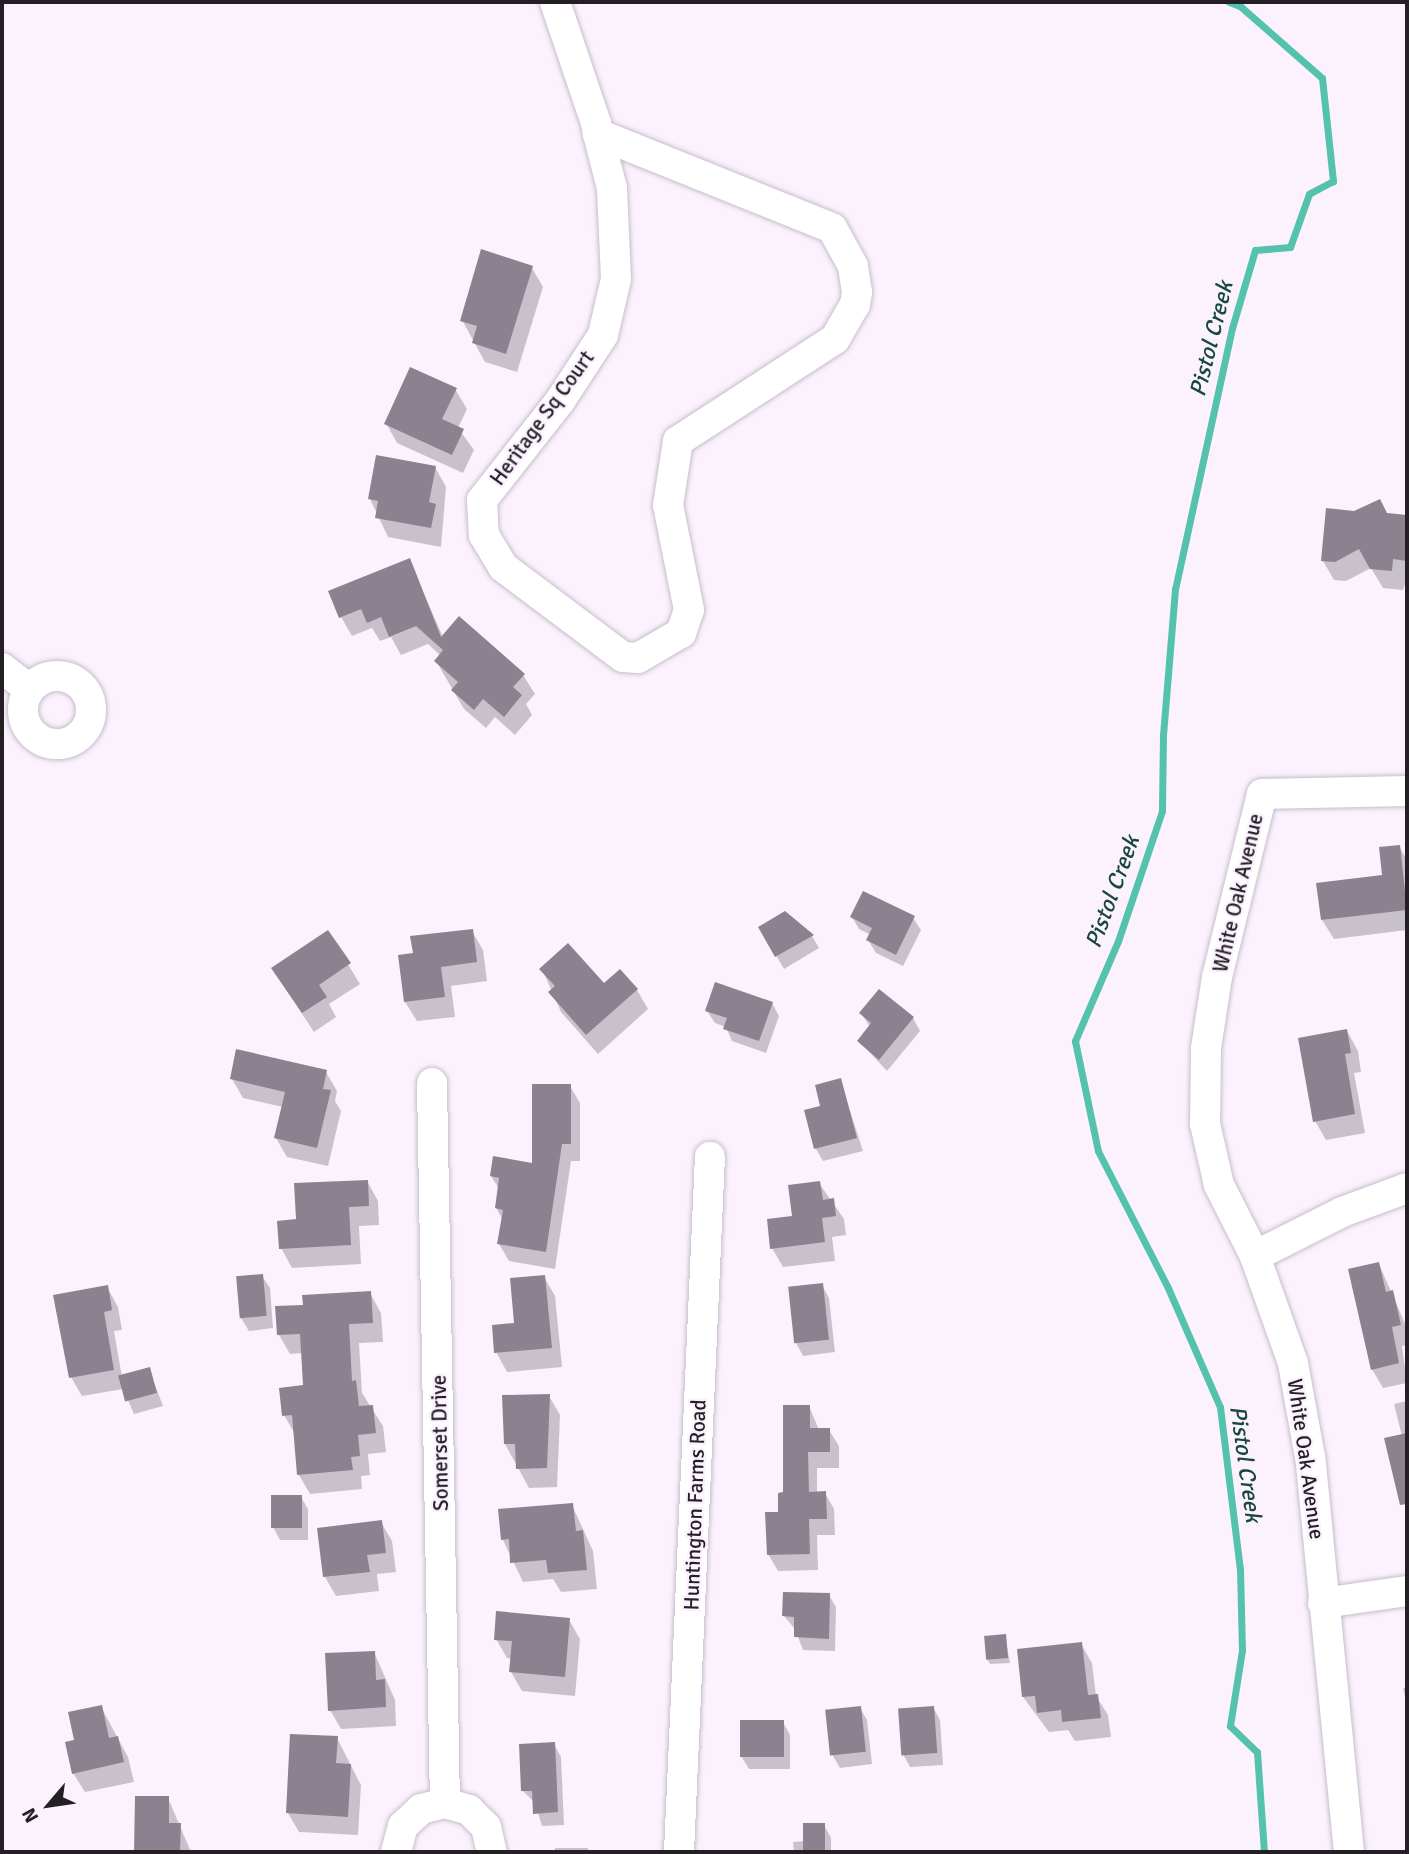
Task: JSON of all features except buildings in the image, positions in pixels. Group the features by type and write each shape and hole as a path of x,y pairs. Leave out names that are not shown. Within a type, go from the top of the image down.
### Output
{"street":[{"name":"Heritage Sq Court","path":"555,2 598,134 612,188 616,279 603,335 560,401 482,500 484,535 503,567 623,657 638,658 681,633 689,610 668,505 678,441 835,339 855,305 857,292 845,244 832,228 598,134"},
{"path":"2,668 29,689"},
{"name":"White Oak Avenue","path":"1349,1852 1310,1457 1293,1363 1255,1256 1219,1185 1205,1124 1206,1048 1217,977 1262,794 1407,792"},
{"name":"Somerset Drive","path":"432,1083 445,1803"},
{"name":"Huntington Farms Road","path":"679,1852 709,1157"},
{"path":"1255,1256 1342,1212 1407,1188"},
{"path":"1323,1603 1407,1591"},
{"path":"396,1852 402,1826 421,1809 445,1803 469,1810 486,1827 492,1852"}],"waterway":[{"name":"Pistol Creek","path":"1229,2 1240,6 1322,78 1333,181 1309,194 1290,247 1255,250 1232,328 1175,589 1163,735 1162,811 1118,941 1075,1041 1098,1151 1168,1288 1220,1407 1240,1569 1242,1650 1230,1726 1257,1752 1264,1852"}]}
